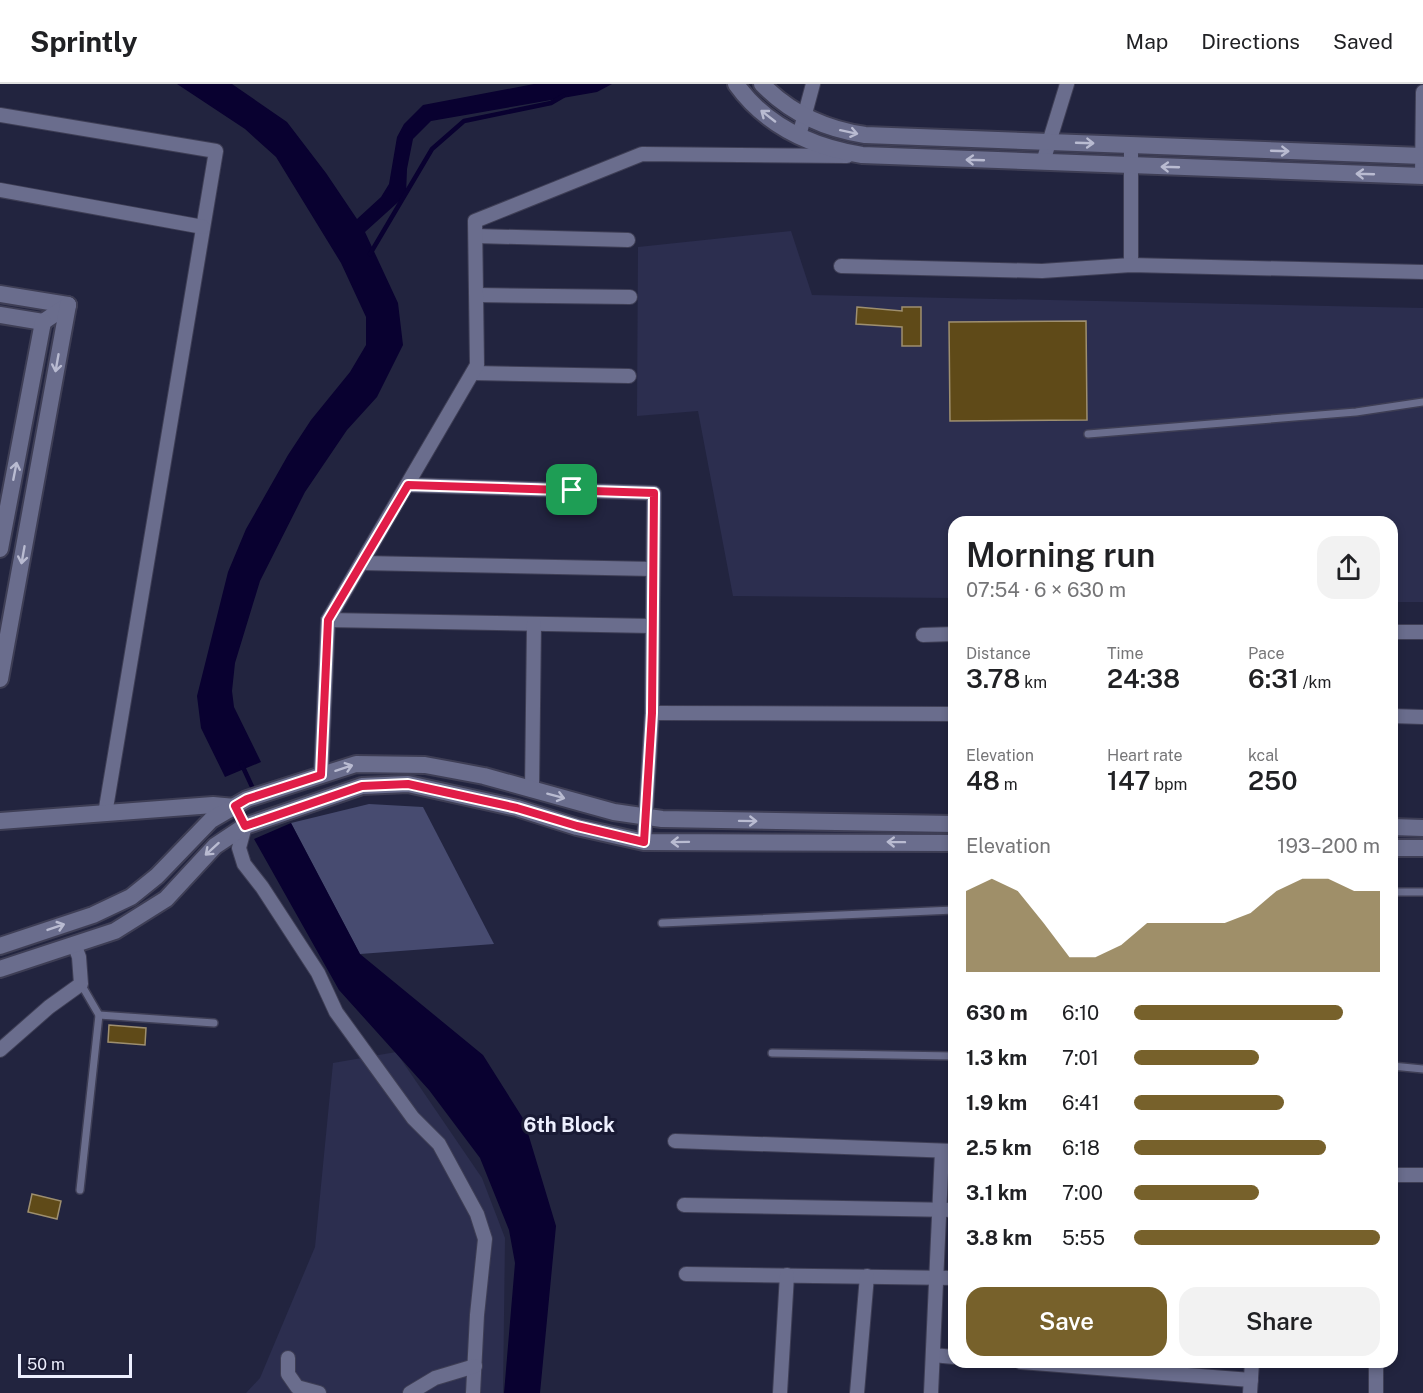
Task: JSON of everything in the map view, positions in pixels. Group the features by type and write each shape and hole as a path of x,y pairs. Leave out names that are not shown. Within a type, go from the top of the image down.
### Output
{"street":[{"path":"736,84 766,115 799,136 827,148 880,156"},
{"path":"762,84 804,116 834,128 865,135 1422,156"},
{"path":"799,136 813,84"},
{"path":"1043,162 1067,84"},
{"path":"321,775 328,620 477,364 475,221 642,154 880,156 1422,176 1423,92"},
{"path":"0,116 216,151 105,814"},
{"path":"1131,145 1131,265"},
{"path":"0,190 203,227"},
{"path":"476,236 628,240"},
{"path":"841,266 1042,271 1131,265 1423,272"},
{"path":"0,294 68,305"},
{"path":"477,295 630,297"},
{"path":"0,315 43,322 68,305"},
{"path":"0,679 68,305"},
{"path":"0,549 43,322"},
{"path":"472,373 629,376"},
{"path":"408,485 654,493 652,713 644,842"},
{"path":"362,563 653,569"},
{"path":"328,620 652,626"},
{"path":"532,790 534,624"},
{"path":"1398,632 1423,632"},
{"path":"922,635 948,634"},
{"path":"652,713 948,714"},
{"path":"1398,716 1423,717"},
{"path":"0,946 93,915 131,897 157,876 211,820 235,806 262,794 356,764 425,765 484,776 614,812 646,818 948,824"},
{"path":"0,969 115,931 158,904 214,846 245,826 362,786 408,784 517,808 577,826 644,842 948,843"},
{"path":"0,820 213,805 235,806"},
{"path":"235,806 245,826 239,848 244,864 262,887 318,973 336,1012 413,1118 439,1144 477,1214 485,1239 477,1315 473,1393"},
{"path":"1398,827 1423,828"},
{"path":"1398,848 1423,848"},
{"path":"0,1050 49,1007 81,984 74,944"},
{"path":"675,1141 948,1151 940,1209 931,1393"},
{"path":"1398,1175 1423,1175"},
{"path":"684,1205 948,1210"},
{"path":"686,1274 948,1278"},
{"path":"780,1393 787,1275"},
{"path":"857,1393 867,1276"},
{"path":"933,1355 948,1356"},
{"path":"288,1358 288,1374 297,1388 320,1393"},
{"path":"410,1393 435,1378 475,1366"},
{"path":"1077,1368 1250,1387 1252,1368"},
{"path":"1376,1368 1376,1393"}],"lane":[{"path":"1088,434 1356,412 1423,402"},
{"path":"1398,892 1423,891"},
{"path":"662,923 948,910"},
{"path":"80,1190 99,1015 81,984"},
{"path":"99,1015 214,1023"},
{"path":"772,1053 948,1056"},
{"path":"1398,1067 1423,1069"}],"shaded area":[{"path":"177,84 232,84 287,122 357,219 381,197 389,184 397,137 404,124 423,105 534,84 612,84 597,92 431,121 413,139 407,169 406,195 365,232 398,303 403,345 377,397 347,430 305,492 260,581 235,663 232,691 234,707 261,762 225,777 201,728 197,696 228,572 246,529 288,455 311,420 350,372 366,345 366,317 341,263 276,157 245,129"},
{"path":"791,231 812,295 1423,308 1423,602 1398,602 1398,516 948,516 948,598 733,596 698,411 637,416 638,247"},
{"path":"369,804 423,807 494,944 360,954 291,823"},
{"path":"291,823 360,954 483,1055 524,1120 556,1226 540,1393 504,1393 515,1263 509,1230 480,1158 429,1090 339,990 254,839"},
{"path":"396,1052 482,1178 505,1238 503,1393 246,1393 260,1378 315,1247 333,1063"}],"building":[{"path":"857,307 902,311 902,307 921,307 921,346 902,346 902,327 856,324"},
{"path":"1086,321 1087,420 950,421 949,322"},
{"path":"109,1025 146,1028 145,1045 108,1042"},
{"path":"32,1194 61,1201 57,1219 28,1212"}],"waterway":[{"path":"370,254 432,149 464,121 551,103 563,96"},
{"path":"242,765 255,793"}],"district":[{"name":"6th Block","path":"569,1125"}],"route":[{"path":"408,485 572,490 654,493 652,713 644,842 577,826 517,808 408,784 362,786 294,807 245,826 235,806 247,799 321,775 328,620 408,485"}]}
